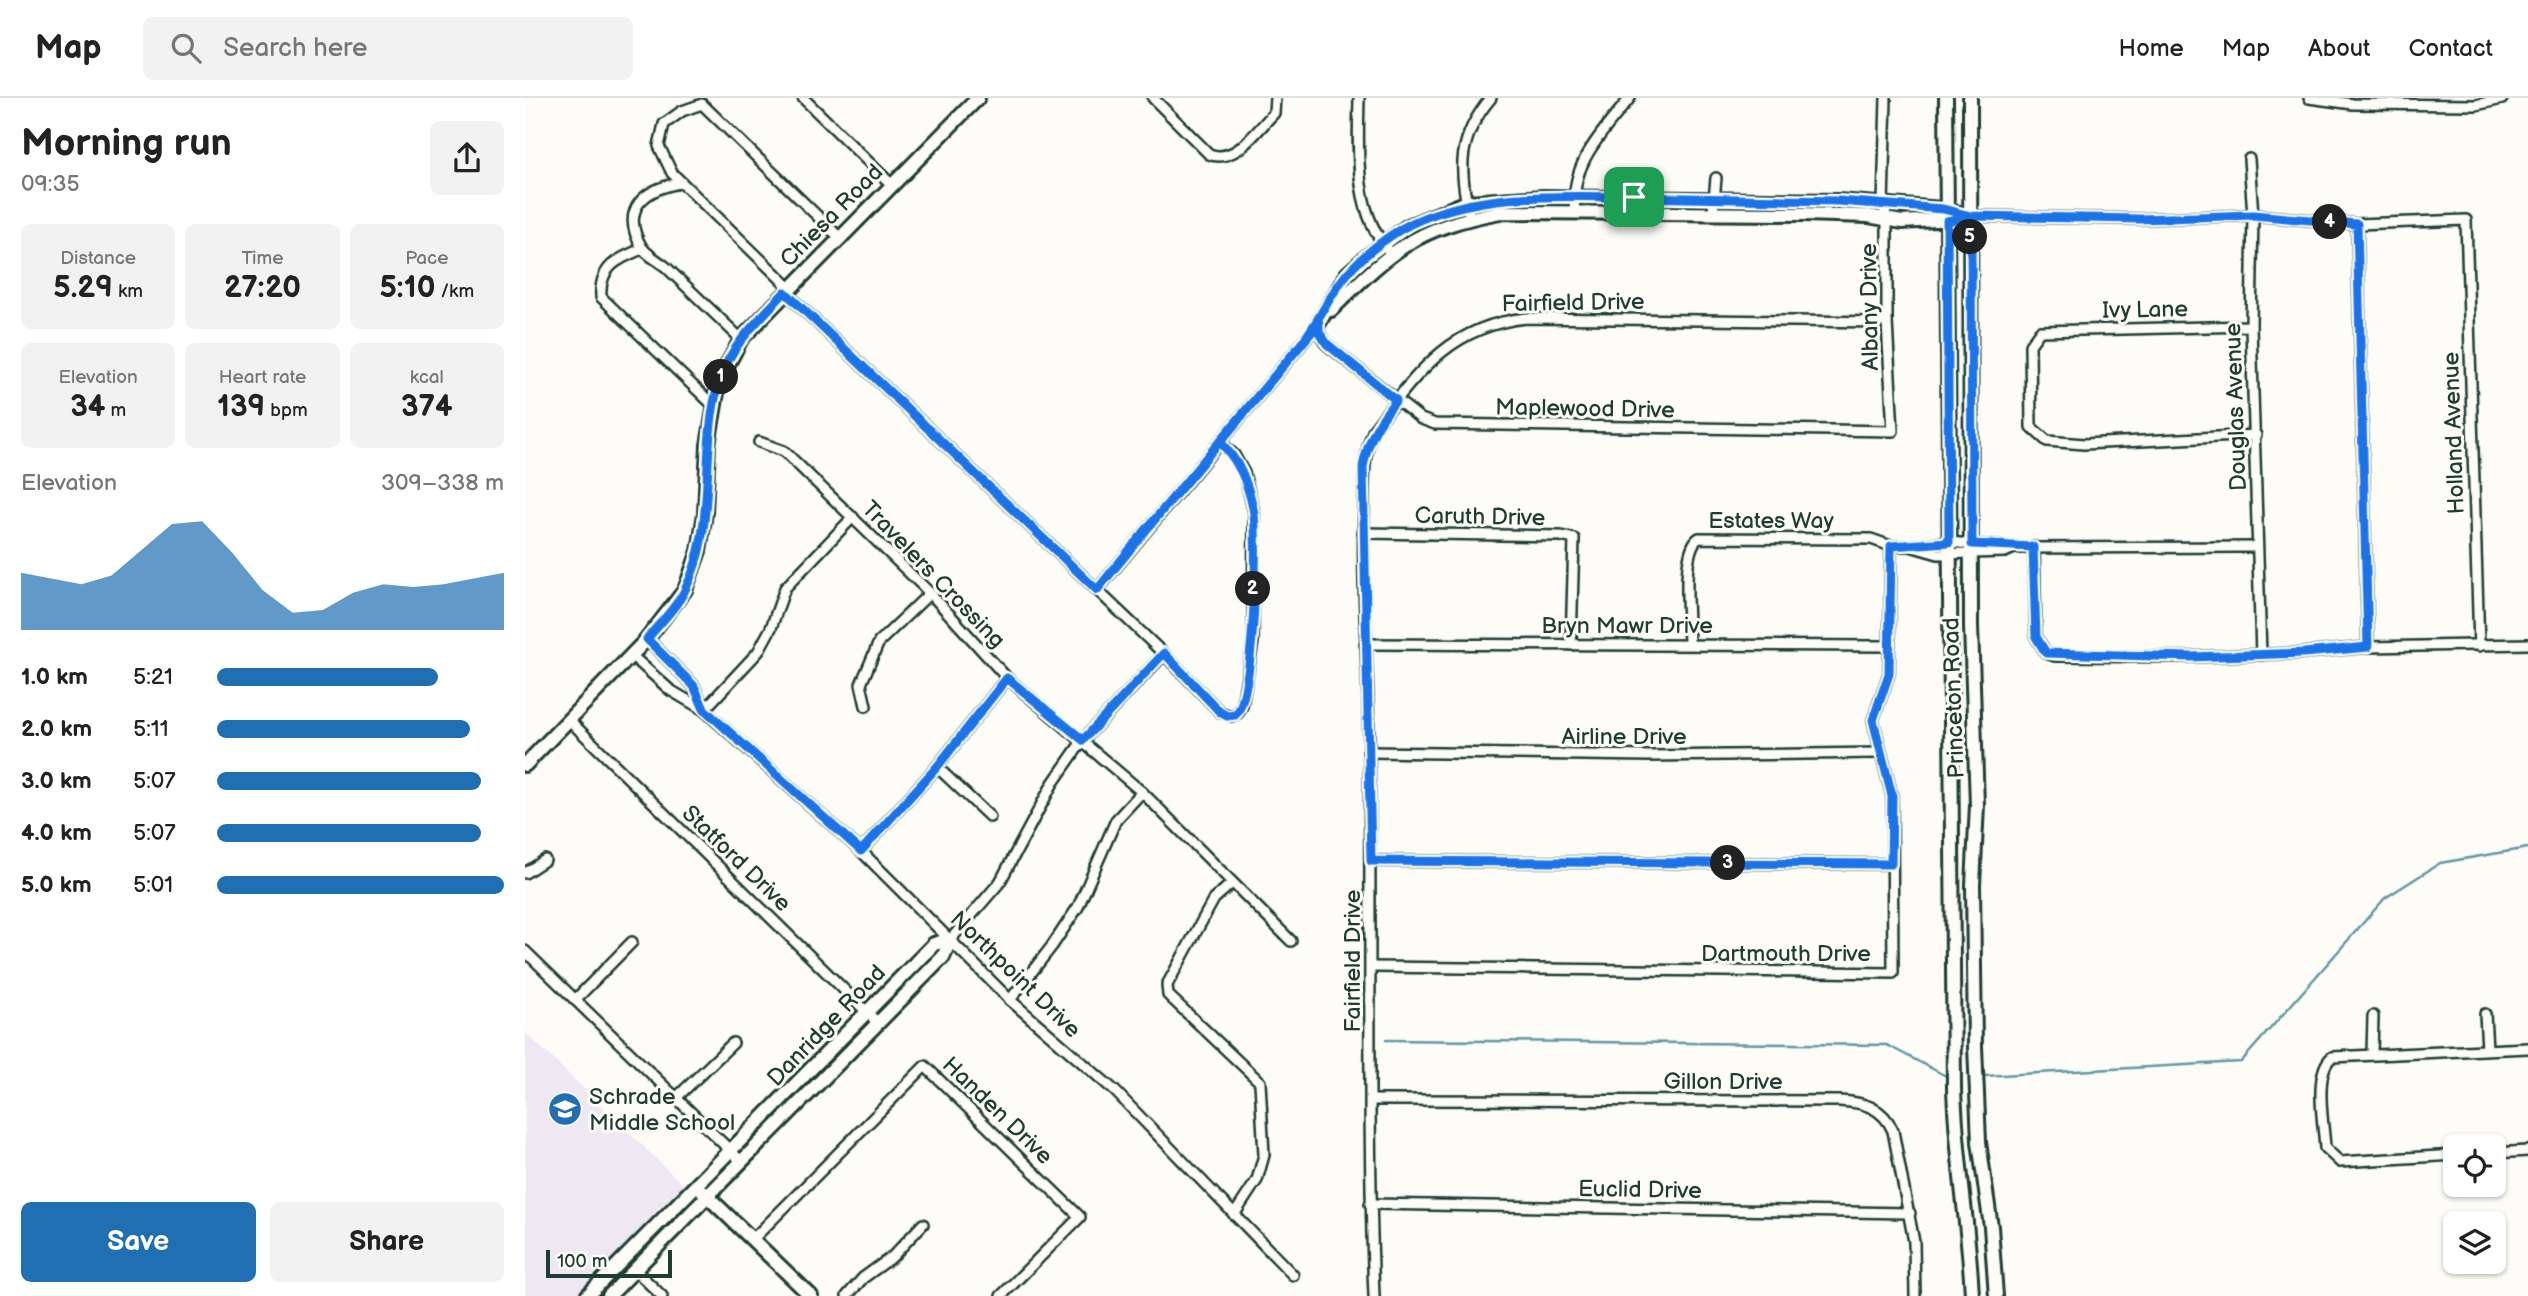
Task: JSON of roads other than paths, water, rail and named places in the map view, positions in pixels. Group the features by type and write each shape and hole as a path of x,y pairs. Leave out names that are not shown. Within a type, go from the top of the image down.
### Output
{"main road":[{"name":"Chiesa Road","path":"525,765 647,639 685,590 699,551 705,513 708,445 719,382 741,340 787,290 978,98"},
{"path":"1946,102 1970,102"},
{"name":"Princeton Road","path":"1946,102 1949,548 1952,609 1951,933 1956,1144 1968,1230 1972,1296"},
{"name":"Princeton Road","path":"1970,102 1971,626 1977,858 1973,885 1975,1046 1979,1142 1991,1227 1996,1296"},
{"path":"1319,323 1387,248 1419,220 1467,202 1573,197 1715,198 1883,204 1947,215"},
{"path":"1387,248 1471,218 1500,212 1713,212 1887,219 1971,216"},
{"path":"1951,858 1977,858"},
{"path":"1951,933 1973,933"},
{"name":"Danridge Road","path":"587,1296 934,944 951,939"},
{"name":"Danridge Road","path":"609,1296 943,957 951,939"},
{"path":"1954,1046 1975,1046"},
{"path":"697,1186 811,1296"},
{"path":"1968,1230 1991,1227"}],"street":[{"path":"803,98 891,184"},
{"path":"1153,98 1209,154 1220,158 1230,156 1274,113 1275,98"},
{"path":"1359,98 1358,146 1364,199 1387,248"},
{"path":"1471,218 1463,169 1468,131 1491,98"},
{"path":"1575,212 1573,197 1579,166 1585,153 1630,98"},
{"name":"Albany Drive","path":"1886,98 1883,204 1887,219 1887,322 1893,431"},
{"path":"2309,98 2476,105 2502,99"},
{"path":"839,237 702,101 664,124 659,146 680,183 787,290 1164,653 1220,712 1231,716 1238,713 1243,706 1253,642 1254,512 1244,473 1234,455 1220,442"},
{"name":"Douglas Avenue","path":"2249,159 2253,215 2251,326 2262,655"},
{"path":"1713,212 1716,178"},
{"path":"680,183 651,191 640,199 633,217 634,230 642,249 663,264 741,340"},
{"path":"1971,216 2140,219 2253,215 2357,224 2368,647"},
{"name":"Holland Avenue","path":"2357,224 2466,220 2479,646"},
{"path":"642,249 616,259 600,281 601,297 715,407"},
{"name":"Fairfield Drive","path":"1374,1296 1370,1204 1371,861 1363,467 1367,445 1374,429 1396,400 1440,352 1459,337 1500,320 1579,318 1887,322"},
{"path":"1097,590 1319,323"},
{"name":"Maplewood Drive","path":"1319,323 1319,332 1327,344 1396,400 1421,419 1447,425 1893,431"},
{"name":"Ivy Lane","path":"2251,326 2041,331 2030,345 2031,427 2046,441 2084,443 2256,435"},
{"name":"Travelers Crossing","path":"759,442 783,451 930,593 1007,678 1142,792 1291,942"},
{"path":"704,709 758,652 771,628 785,588 853,517"},
{"name":"Caruth Drive","path":"1363,533 1561,536 1574,539 1571,645"},
{"name":"Estates Way","path":"1689,644 1688,556 1694,541 1699,538 1871,539 1891,546 2005,552 2014,548 2033,547 2257,547"},
{"name":"Dartmouth Drive","path":"1371,967 1893,973 1892,796 1889,775 1879,753 1873,720 1889,674 1891,546"},
{"path":"2033,547 2036,637 2046,653 2191,657 2368,647 2528,644"},
{"path":"866,706 861,684 879,642 930,593"},
{"name":"Northpoint Drive","path":"647,639 694,686 704,709"},
{"name":"Bryn Mawr Drive","path":"1365,644 1889,646"},
{"name":"Danridge Road","path":"951,939 1000,882 1053,783 1083,740 1164,653"},
{"name":"Northpoint Drive","path":"631,655 670,690 704,709 861,851 1010,1000 1115,1091 1293,1275"},
{"path":"861,851 937,767 1007,678"},
{"name":"Statford Drive","path":"569,720 878,1023"},
{"name":"Airline Drive","path":"1369,752 1649,756 1879,753"},
{"path":"937,767 990,817"},
{"path":"1010,1000 1078,907 1116,820 1142,792"},
{"path":"525,873 545,860"},
{"path":"1371,861 1891,864"},
{"path":"1232,883 1214,899 1167,985 1168,995 1260,1082 1265,1155 1257,1180 1234,1215"},
{"path":"575,1000 632,942"},
{"path":"525,951 741,1161"},
{"path":"2485,1014 2487,1049"},
{"path":"2372,1054 2373,1016"},
{"path":"676,1098 733,1043"},
{"path":"2443,1156 2340,1162 2333,1157 2325,1148 2322,1100 2321,1076 2328,1061 2332,1058 2372,1054 2528,1048"},
{"name":"Handen Drive","path":"752,1240 925,1066 1080,1217 1001,1296"},
{"name":"Gillon Drive","path":"1372,1100 1857,1102 1880,1112 1889,1122 1915,1242 1915,1296"},
{"path":"2506,1152 2528,1151"},
{"name":"Euclid Drive","path":"1370,1204 1910,1213"},
{"path":"847,1296 863,1278 892,1257 923,1224"},
{"path":"635,1270 663,1296"}],"waterway":[{"path":"1984,1076 2241,1062 2385,898 2440,863 2528,848"},
{"path":"1386,1040 1887,1045 1946,1076"}],"place":[{"name":"Schrade Middle School","path":"565,1109"}]}
